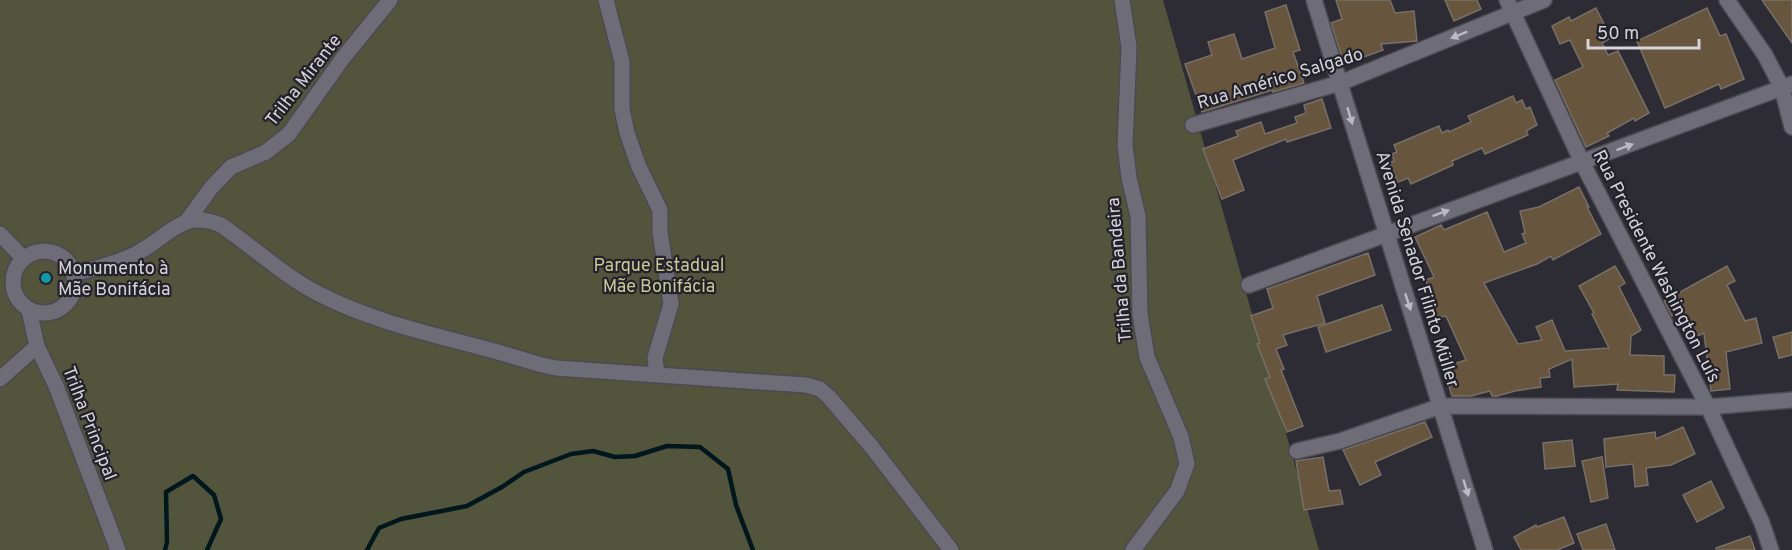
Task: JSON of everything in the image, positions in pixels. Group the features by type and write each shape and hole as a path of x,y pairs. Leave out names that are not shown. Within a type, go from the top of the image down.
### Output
{"street":[{"name":"Trilha Mirante","path":"73,274 139,253 186,220 231,167 267,152 289,134 343,58 390,0"},
{"path":"606,0 622,62 622,109 627,133 639,167 660,210 660,232 671,304 655,358 657,374"},
{"name":"Trilha da Bandeira","path":"1122,0 1130,47 1125,145 1129,178 1138,216 1140,314 1147,357 1182,437 1187,464 1177,491 1133,550"},
{"name":"Avenida Senador Filinto Müller","path":"1314,0 1485,550"},
{"name":"Rua Américo Salgado","path":"1193,125 1340,83 1510,6 1544,0"},
{"path":"1727,0 1787,86 1792,127"},
{"name":"Rua Presidente Washington Luís","path":"1510,6 1582,162 1708,407 1762,523 1771,550"},
{"path":"1249,285 1787,86"},
{"path":"186,220 210,220 221,225 317,293 349,308 409,328 556,368 806,385 820,389 871,446 951,550"},
{"path":"0,234 24,259 33,254 52,253 62,257 73,274 72,294 66,303 49,313 29,310"},
{"name":"Trilha Principal","path":"24,259 13,276 13,285 21,303 29,310 37,346 56,386 118,550"},
{"path":"0,379 37,346"},
{"path":"1297,451 1340,441 1441,406 1708,407 1792,400"}],"green space":[{"name":"Parque Estadual Mãe Bonifácia","path":"0,0 1163,0 1319,550 0,550"}],"building":[{"path":"1336,0 1390,0 1395,13 1414,11 1417,41 1381,44 1383,50 1344,64 1331,23 1342,19"},
{"path":"1445,0 1477,0 1481,9 1454,21"},
{"path":"1762,0 1792,0 1792,43"},
{"path":"1286,5 1300,50 1293,52 1304,83 1202,112 1185,64 1212,55 1208,42 1234,34 1242,59 1275,48 1265,12"},
{"path":"1596,8 1611,38 1602,43 1608,55 1618,51 1649,113 1635,121 1634,118 1607,133 1609,136 1586,147 1555,80 1583,67 1570,40 1560,44 1552,26 1569,17 1571,21"},
{"path":"1707,8 1720,36 1726,34 1744,79 1721,89 1719,84 1665,108 1637,41"},
{"path":"1513,96 1516,103 1522,100 1526,109 1530,107 1537,125 1526,131 1528,135 1485,154 1482,148 1452,161 1453,165 1411,184 1408,178 1398,182 1389,163 1394,161 1392,154 1397,152 1394,145 1439,126 1442,133 1448,130 1449,132 1471,122 1468,116"},
{"path":"1322,99 1331,128 1287,142 1286,139 1233,160 1244,190 1222,199 1203,149 1238,136 1236,131 1261,122 1265,134 1297,123 1295,117 1306,113 1304,105"},
{"path":"1579,187 1601,234 1553,260 1551,256 1537,264 1484,283 1518,344 1542,340 1536,327 1552,320 1565,351 1609,348 1579,286 1615,266 1625,283 1619,287 1641,330 1631,336 1630,355 1664,356 1664,375 1675,375 1674,392 1617,390 1618,384 1574,387 1572,359 1549,369 1550,377 1540,378 1541,387 1497,396 1492,396 1490,391 1471,396 1452,396 1443,367 1466,360 1446,316 1436,318 1426,280 1434,277 1415,237 1441,225 1444,230 1487,212 1504,252 1526,243 1522,234 1525,233 1520,211 1539,207"},
{"path":"1368,253 1375,275 1317,296 1325,323 1283,335 1287,345 1276,349 1284,369 1281,370 1303,426 1287,432 1265,379 1270,377 1257,344 1260,343 1251,316 1273,308 1267,289"},
{"path":"1727,266 1735,281 1727,285 1745,321 1756,318 1762,343 1726,352 1730,389 1711,391 1704,333 1691,339 1678,312 1672,316 1664,301"},
{"path":"1382,305 1391,330 1326,352 1318,327"},
{"path":"1792,332 1792,355 1779,358 1773,337"},
{"path":"1425,422 1432,437 1375,462 1381,475 1360,485 1343,450"},
{"path":"1683,427 1695,454 1671,465 1646,468 1648,485 1635,487 1633,464 1606,467 1604,439 1655,432 1656,439"},
{"path":"1572,440 1575,466 1545,469 1543,443"},
{"path":"1323,457 1329,491 1340,490 1343,504 1304,510 1296,461"},
{"path":"1602,457 1608,498 1591,502 1582,461"},
{"path":"1711,481 1724,508 1697,522 1683,495"},
{"path":"1564,517 1574,543 1557,550 1521,550 1514,537 1536,525 1537,527"},
{"path":"1606,524 1615,550 1583,550 1577,534"},
{"path":"1750,536 1755,550 1716,550 1716,548"}],"waterway":[{"path":"367,550 379,528 401,519 467,506 524,472 571,454 593,451 615,457 635,456 667,446 700,447 728,469 736,505 753,550"},
{"path":"165,550 167,542 166,492 193,476 214,495 221,519 207,550"}],"place":[{"name":"Monumento à Mãe Bonifácia","path":"46,278"}]}
